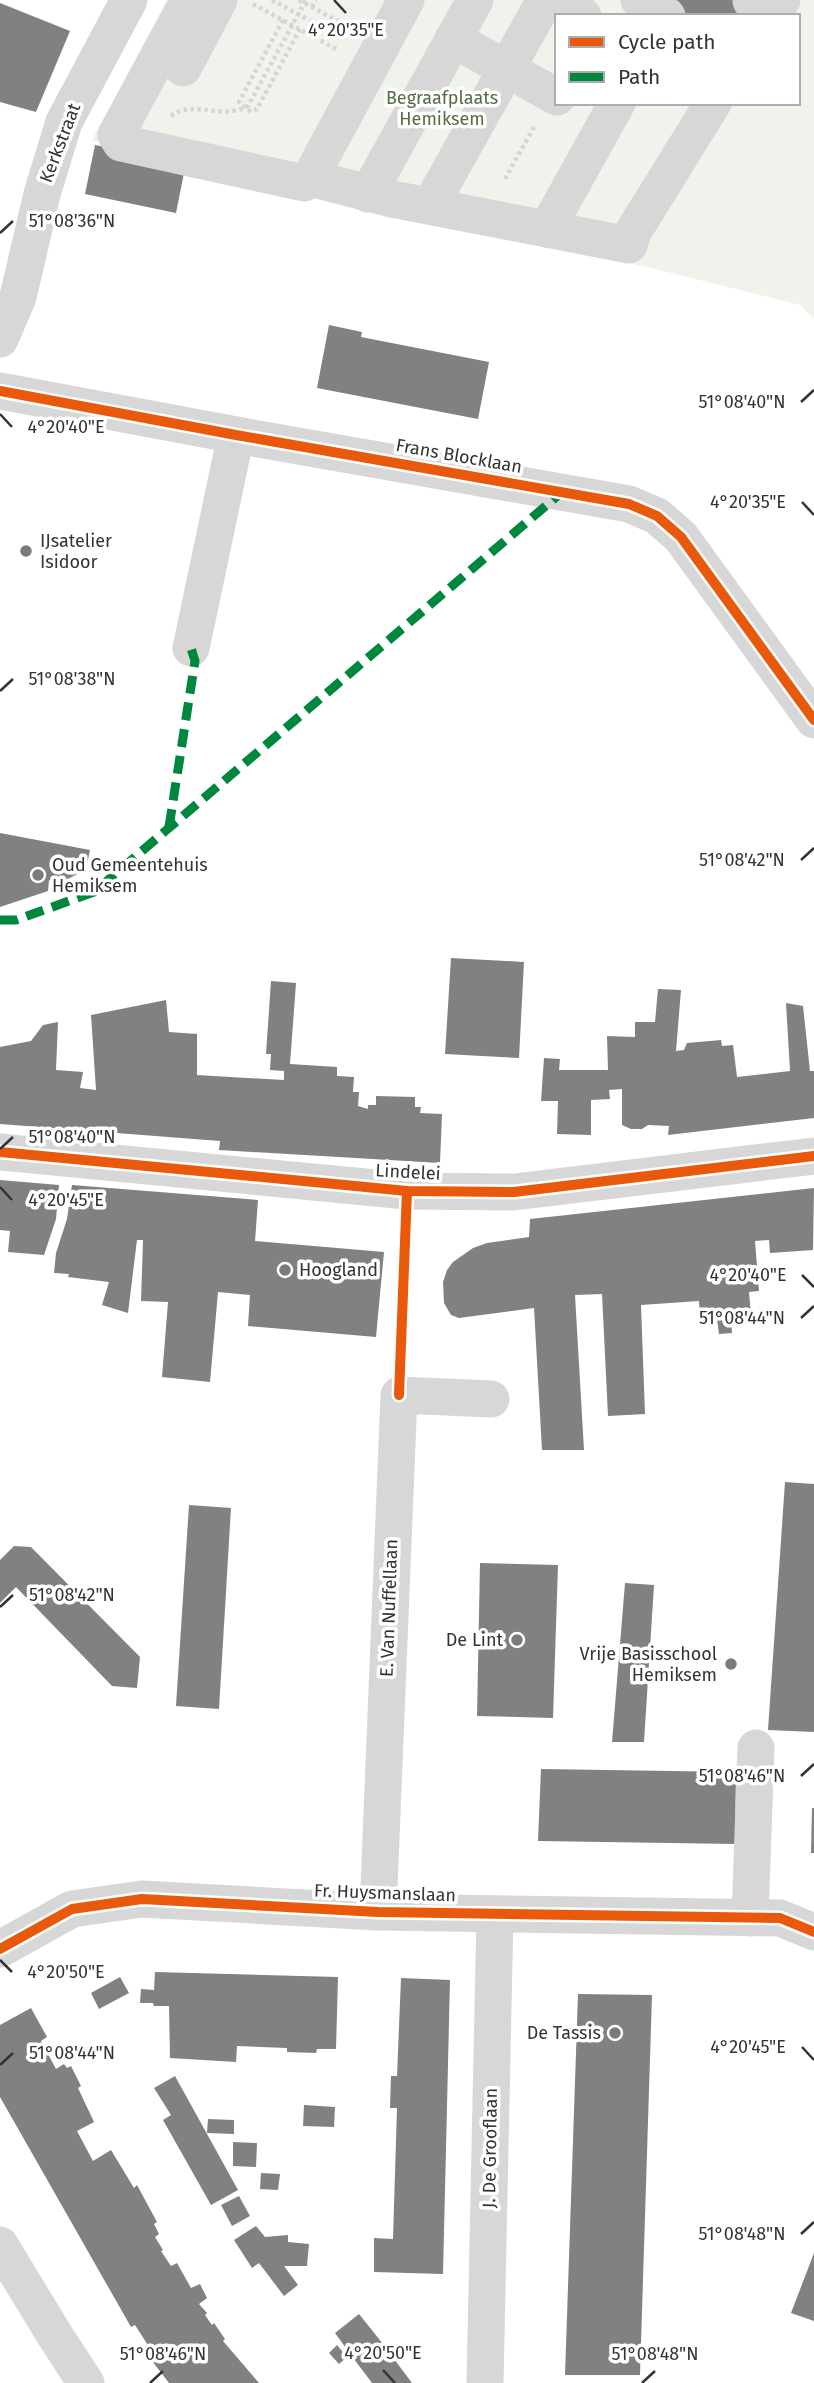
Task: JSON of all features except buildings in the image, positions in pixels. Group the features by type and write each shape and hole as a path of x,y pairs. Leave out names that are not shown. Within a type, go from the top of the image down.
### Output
{"street":[{"name":"Kerkstraat","path":"0,339 9,295 64,122 130,0"},
{"path":"189,0 116,135 117,139 121,143 304,183 310,178 406,0"},
{"path":"183,68 219,0"},
{"path":"368,194 475,0"},
{"path":"639,0 664,14"},
{"path":"430,206 506,69 548,10 571,14"},
{"path":"453,39 555,96"},
{"path":"547,229 611,114 582,105"},
{"path":"310,178 368,194 629,245 633,232 712,105"},
{"name":"Frans Blocklaan","path":"0,391 629,504 657,516 681,537 814,720"},
{"path":"191,648 236,435"},
{"name":"Lindelei","path":"0,1152 407,1191 501,1192 814,1156"},
{"name":"E. Van Nuffellaan","path":"378,1912 399,1395 491,1399"},
{"path":"756,1748 765,1918 814,1932"},
{"name":"Fr. Huysmanslaan","path":"0,1949 72,1909 142,1899 378,1912 765,1918"},
{"name":"J. De Grooflaan","path":"485,2383 495,1914"},
{"path":"1,2249 86,2383"}],"path":[{"path":"246,0 345,54"},
{"path":"272,0 352,44"},
{"path":"312,7 316,0"},
{"path":"168,118 176,112 193,108 214,113 248,107 293,26 303,1 358,32"},
{"path":"283,20 239,102 244,108 251,111 257,109 300,30"},
{"path":"267,48 285,58"},
{"path":"252,78 269,86"},
{"path":"505,178 555,104"}],"green space":[{"name":"Begraafplaats Hemiksem","path":"167,0 814,0 814,319 800,305 651,268 92,140"}],"marked path":[{"path":"0,920 16,920 94,892 562,492"},
{"path":"169,827 195,661 191,648"}],"cycle path":[{"path":"0,391 629,504 657,516 681,537 814,720"},
{"path":"0,1152 407,1191 514,1192 814,1156"},
{"path":"399,1395 407,1191"},
{"path":"0,1949 72,1909 142,1899 378,1912 780,1918 814,1932"}],"place":[{"name":"IJsatelier Isidoor","path":"26,551"},
{"name":"Oud Gemeentehuis Hemiksem","path":"38,875"},
{"name":"Hoogland","path":"285,1270"},
{"name":"De Lint","path":"517,1640"},
{"name":"Vrije Basisschool Hemiksem","path":"731,1664"},
{"name":"De Tassis","path":"615,2033"}]}
